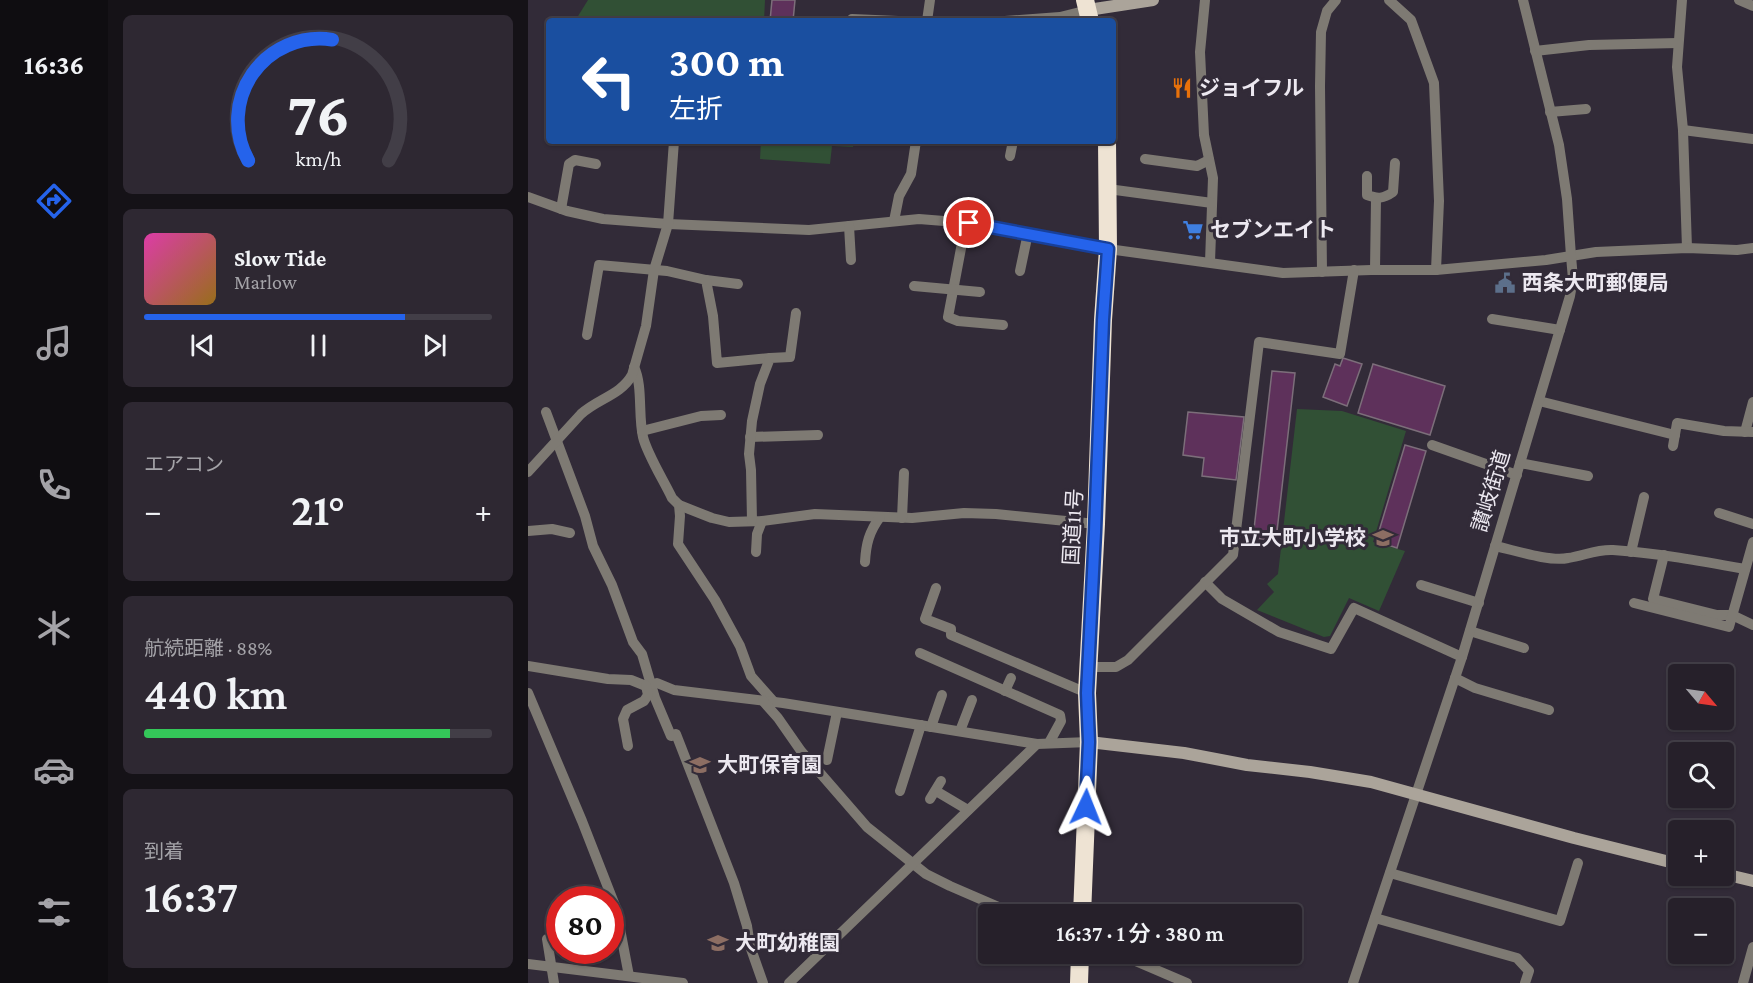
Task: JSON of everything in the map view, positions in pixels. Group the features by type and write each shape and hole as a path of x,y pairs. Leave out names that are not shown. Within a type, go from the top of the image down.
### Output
{"highway":[{"name":"国道11号","path":"1082,904 1089,742 1088,667 1108,249 1107,144"},
{"path":"1079,983 1080,964"}],"street":[{"path":"927,18 930,0"},
{"path":"1046,18 1153,0"},
{"path":"1205,0 1200,51 1204,135 1213,178 1210,262"},
{"path":"1322,272 1320,86 1322,32 1327,11 1336,0"},
{"path":"1389,0 1411,20 1434,83 1439,201 1436,270"},
{"name":"讃岐街道","path":"1353,983 1479,603 1570,296 1573,279 1567,199 1559,145 1523,0"},
{"path":"1682,0 1677,68 1683,130 1686,248"},
{"path":"1739,0 1753,6"},
{"path":"1535,51 1590,45 1678,43"},
{"path":"1550,112 1586,109"},
{"path":"1683,130 1753,139"},
{"path":"528,472 588,408 623,387 632,375 646,326 654,270 668,224 674,144"},
{"path":"894,221 899,196 911,174 916,144"},
{"path":"1010,156 1012,144"},
{"path":"1145,159 1197,166 1209,160"},
{"path":"561,209 569,164 575,160 596,164"},
{"path":"1367,176 1367,195 1376,199 1384,198 1393,192 1395,163"},
{"path":"1108,189 1212,203"},
{"path":"528,197 561,209 603,219 668,224 809,230 919,219 966,222 1108,249 1283,273 1436,270 1596,252 1753,248"},
{"path":"1375,270 1376,199"},
{"path":"966,222 948,316 958,321 1003,326"},
{"path":"849,225 851,260"},
{"path":"1020,272 1028,234"},
{"path":"586,335 599,265 667,270 706,280 738,284"},
{"path":"1088,667 1116,667 1128,660 1233,555 1259,342 1340,354 1354,270"},
{"path":"706,280 713,316 717,363 790,357 796,313"},
{"path":"914,286 980,292"},
{"path":"1492,319 1560,330"},
{"path":"756,552 757,521 749,454 750,437 760,384 770,358"},
{"path":"634,367 638,380 644,440 672,498 679,505 712,518 729,522 814,514 902,518 964,513 1096,524"},
{"path":"1539,401 1674,441 1677,423 1724,431 1749,432 1753,402"},
{"path":"546,412 585,516 593,546 612,585 633,642 642,654 649,685 671,736 676,734 734,883 747,926 750,946 763,983"},
{"path":"642,431 701,416 721,415"},
{"path":"750,437 818,435"},
{"path":"1432,445 1517,475"},
{"path":"1520,463 1588,476"},
{"path":"902,518 904,473"},
{"path":"1631,552 1644,497"},
{"path":"679,505 678,544 715,600 740,646 751,676 801,751 867,827 913,864 926,874 992,904"},
{"path":"1719,513 1753,524"},
{"path":"865,562 866,544 871,529 880,517"},
{"path":"528,531 552,529 570,533"},
{"path":"1634,603 1730,627 1753,543"},
{"path":"1495,546 1556,559 1609,549 1664,555 1745,569"},
{"path":"1664,555 1653,599 1717,615 1732,615 1753,625"},
{"path":"1205,582 1222,599 1280,632 1332,649 1354,608 1462,657"},
{"path":"1421,585 1479,603"},
{"path":"936,588 926,619 951,629 951,635 1087,693"},
{"path":"1470,631 1524,648"},
{"path":"789,983 968,810 1043,743 1061,721 1060,715 920,653"},
{"path":"950,667 956,655"},
{"path":"528,666 608,679 631,680 649,685 657,683 674,690 1043,743 1089,742 1184,753 1247,765 1371,782 1668,862"},
{"path":"1005,691 1011,678"},
{"path":"1455,678 1475,688 1549,710"},
{"path":"628,746 623,719 627,710 644,701 649,685"},
{"path":"528,693 616,908 629,976"},
{"path":"900,791 926,726 942,695"},
{"path":"960,731 972,700"},
{"path":"827,760 837,712"},
{"path":"936,790 968,810"},
{"path":"1390,873 1560,921 1578,862"},
{"path":"1734,876 1753,881"},
{"path":"1375,918 1517,958 1529,971 1526,983"},
{"path":"1743,983 1751,963 1753,947"},
{"path":"528,964 683,983"},
{"path":"551,964 554,983"},
{"path":"1142,964 1186,983"}],"green space":[{"path":"588,0 765,0 764,18 577,18"},
{"path":"761,144 853,144 853,147 832,146 830,164 760,159"},
{"path":"1297,409 1342,411 1406,431 1373,542 1405,551 1379,611 1349,598 1330,636 1324,637 1257,610 1274,592 1267,584 1278,574"}],"building":[{"path":"772,0 795,0 793,18 770,18"},
{"path":"1343,358 1362,364 1347,406 1323,397 1335,364 1340,366"},
{"path":"1373,364 1445,386 1430,435 1358,413"},
{"path":"1272,371 1295,373 1276,540 1253,538"},
{"path":"1188,412 1244,417 1236,480 1202,476 1204,458 1183,455"},
{"path":"1405,445 1426,451 1397,548 1376,541"}],"place":[{"name":"ジョイフル","path":"1182,88"},
{"name":"セブンエイト","path":"1193,230"},
{"name":"西条大町郵便局","path":"1505,283"},
{"name":"市立大町小学校","path":"1383,538"},
{"name":"大町保育園","path":"700,765"},
{"name":"大町幼稚園","path":"718,943"}],"route":[{"path":"969,223 1108,249 1087,693 1089,742 1086,807"}]}
